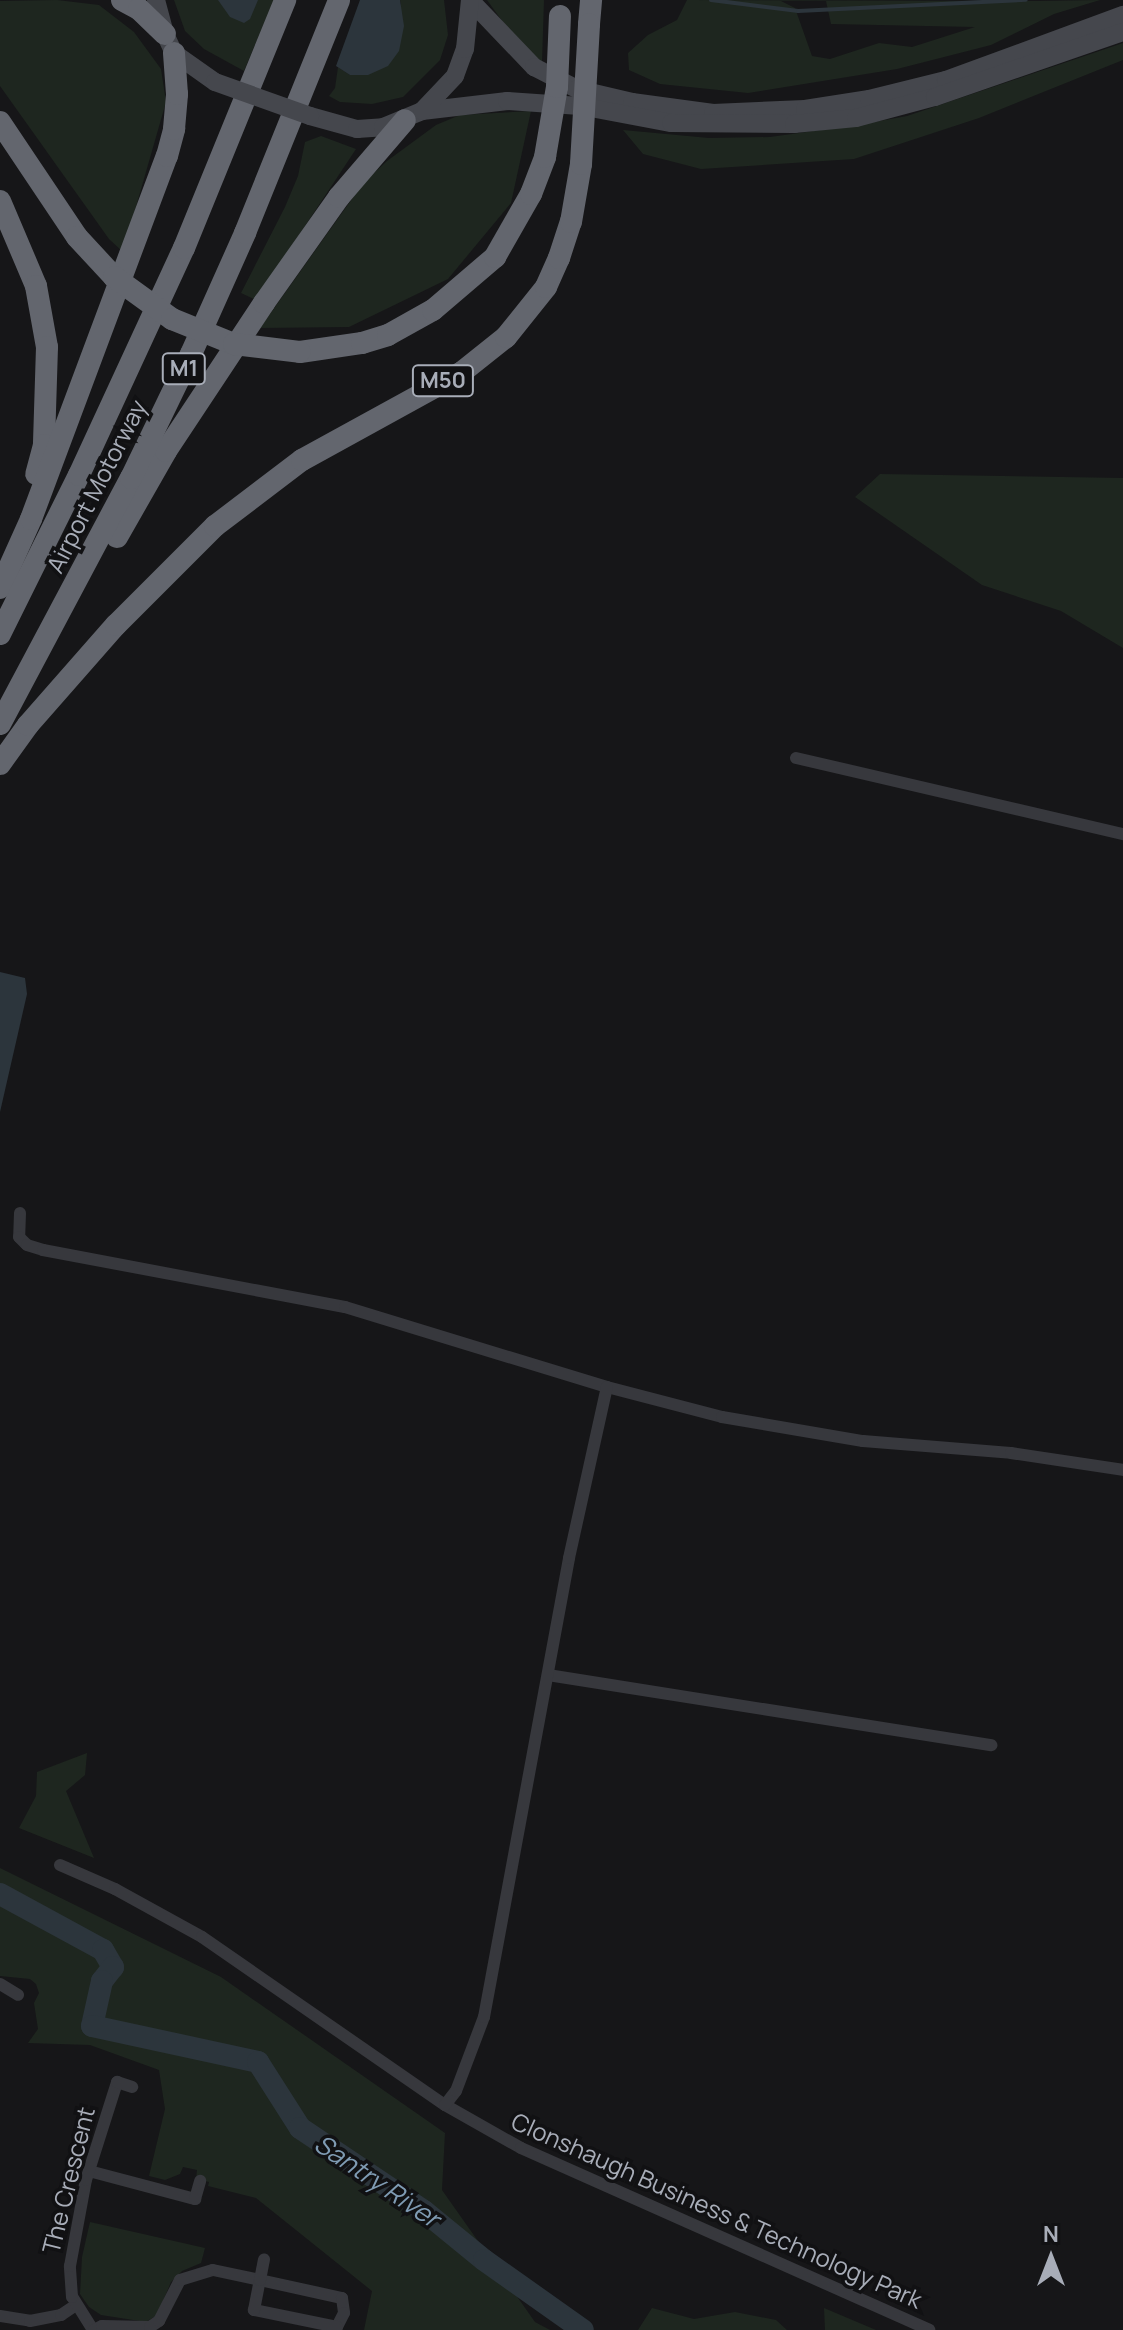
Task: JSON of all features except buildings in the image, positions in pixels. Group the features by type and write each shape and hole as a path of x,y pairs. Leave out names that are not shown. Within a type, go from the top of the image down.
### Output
{"highway":[{"path":"0,588 68,425 167,156 174,129 177,94 170,43 139,9 122,0"},
{"name":"Airport Motorway","path":"0,634 79,475 184,248 285,0"},
{"name":"Airport Motorway","path":"0,724 131,478 191,354 245,233 339,0"},
{"name":"M50","path":"0,764 28,725 116,625 215,526 302,460 462,372 506,337 530,311 555,268 571,222 581,164 591,0"},
{"path":"0,122 77,237 114,277 172,319 234,344 300,352 333,350 388,335 444,302 495,257 531,194 545,157 557,87 559,8"},
{"path":"12,704 71,616 166,451 211,380 339,197 413,116"},
{"path":"0,201 36,286 48,371 44,445 11,563"}],"main road":[{"path":"156,0 170,43 215,82 310,116 357,129 383,127 413,116 507,101 580,106 671,123 794,124 856,118 935,97 1123,32"},
{"path":"413,116 455,76 465,49 470,0"},
{"path":"470,0 534,67 577,89 632,102 713,113 805,109 869,99 946,80 1123,15"}],"street":[{"path":"796,758 1123,834"},
{"path":"20,1213 19,1237 27,1245 43,1250 345,1307 607,1387 722,1417 863,1441 1011,1453 1123,1470"},
{"path":"445,2105 456,2091 484,2017 585,1479 607,1387"},
{"path":"548,1675 992,1745"},
{"name":"Clonshaugh Business & Technology Park","path":"60,1865 115,1889 202,1937 445,2105 564,2169 929,2330"},
{"path":"0,1984 18,1995"},
{"name":"The Crescent","path":"93,2330 69,2288 70,2266 89,2171 117,2082 132,2087"},
{"path":"89,2171 195,2199 200,2181"},
{"path":"93,2330 102,2326 150,2327 159,2321 180,2280 213,2270 260,2280 342,2298 344,2313 337,2327 254,2310 260,2280 264,2259"},
{"path":"0,2316 30,2321 61,2315 76,2305"}],"shaded area":[{"path":"57,0 99,5 134,32 161,69 166,102 123,252 109,239 0,86 0,1"},
{"path":"174,0 274,0 244,71 204,49 185,31"},
{"path":"218,0 258,0 250,19 244,23 230,17"},
{"path":"360,0 400,0 404,26 399,51 388,66 368,75 350,75 336,66"},
{"path":"400,0 444,0 448,35 440,60 403,97 372,104 340,102 329,96 335,88 338,67 350,75 401,4"},
{"path":"487,0 544,0 542,62 519,44"},
{"path":"687,0 1100,0 1054,14 991,45 897,69 748,93 660,84 629,70 628,53 648,35 677,20","holes":["781,1 826,1 831,24 975,27 912,47 879,43 830,59 812,56 795,8"]},
{"path":"1123,43 1123,60 979,118 854,159 701,169 643,154 623,130 709,138 770,137 857,125 907,116"},
{"path":"531,111 511,203 448,279 349,327 260,328 364,182 387,161 436,125 460,115"},
{"path":"321,136 356,149 256,300 241,293 285,207 298,176 305,142"},
{"path":"880,474 1123,478 1123,648 1061,611 982,585 855,497"},
{"path":"0,972 25,978 27,994 0,1112"},
{"path":"87,1753 85,1775 66,1791 94,1858 19,1828 36,1796 37,1772"},
{"path":"0,1868 221,1977 445,2133 442,2190 535,2322 550,2330 364,2330 372,2291 256,2198 208,2186 209,2182 196,2179 197,2170 183,2167 180,2174 165,2180 149,2176 165,2109 159,2070 90,2045 28,2043 38,2029 34,2003 39,1993 30,1979 0,1976"},
{"path":"90,2222 205,2248 201,2263 182,2271 171,2282 157,2315 146,2322 101,2315 89,2307 80,2294 82,2257"},
{"path":"652,2308 694,2319 735,2312 776,2320 787,2330 638,2330"},
{"path":"824,2308 876,2330 825,2330"}],"waterway":[{"path":"711,0 798,11 1026,0"},
{"name":"Santry River","path":"0,1894 103,1950 113,1967 102,1981 92,2026 258,2062 300,2128 424,2211 484,2260 583,2330"}]}
